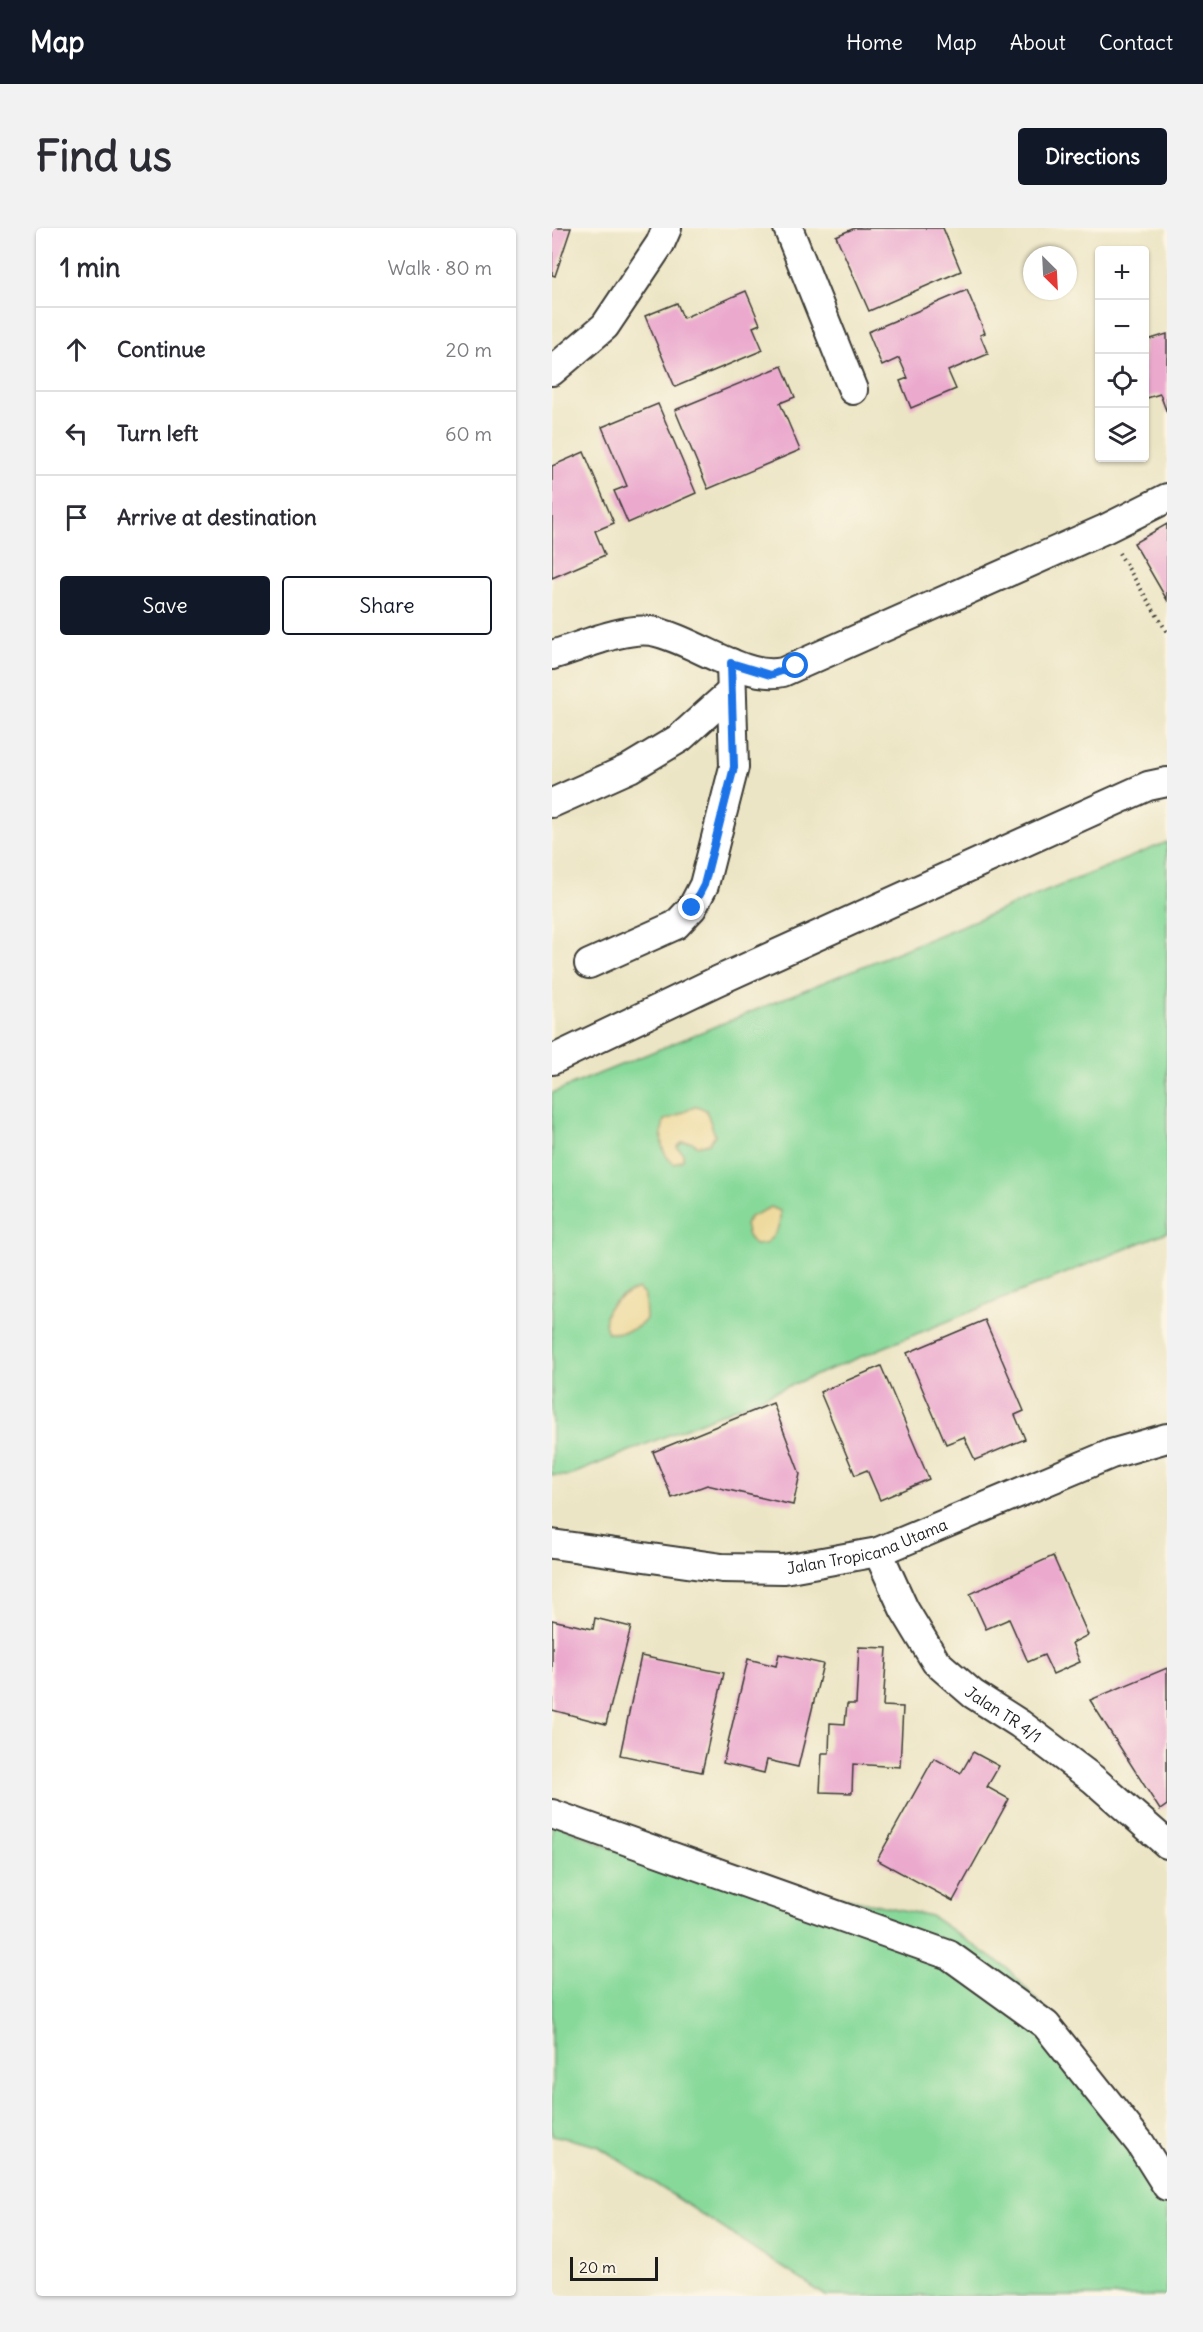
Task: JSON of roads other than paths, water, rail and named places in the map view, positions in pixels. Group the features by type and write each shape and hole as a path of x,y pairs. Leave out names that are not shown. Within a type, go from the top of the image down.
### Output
{"street":[{"path":"552,371 604,326 660,244 667,228"},
{"path":"788,228 853,390"},
{"path":"552,656 620,634 650,631 686,641 731,663 770,675 783,672 1105,529 1167,498"},
{"path":"589,964 676,925 692,908 704,885 734,767 731,663"},
{"path":"552,803 630,768 681,738 731,692"},
{"path":"552,1060 715,982 1137,791 1167,782"},
{"name":"Jalan Tropicana Utama","path":"552,1544 722,1568 784,1569 878,1552 1111,1454 1167,1438"},
{"name":"Jalan TR 4/1","path":"878,1552 904,1609 936,1662 973,1694 1020,1724 1093,1779 1167,1844"},
{"path":"552,1814 949,1955 1046,2025 1140,2143 1167,2186"}]}
